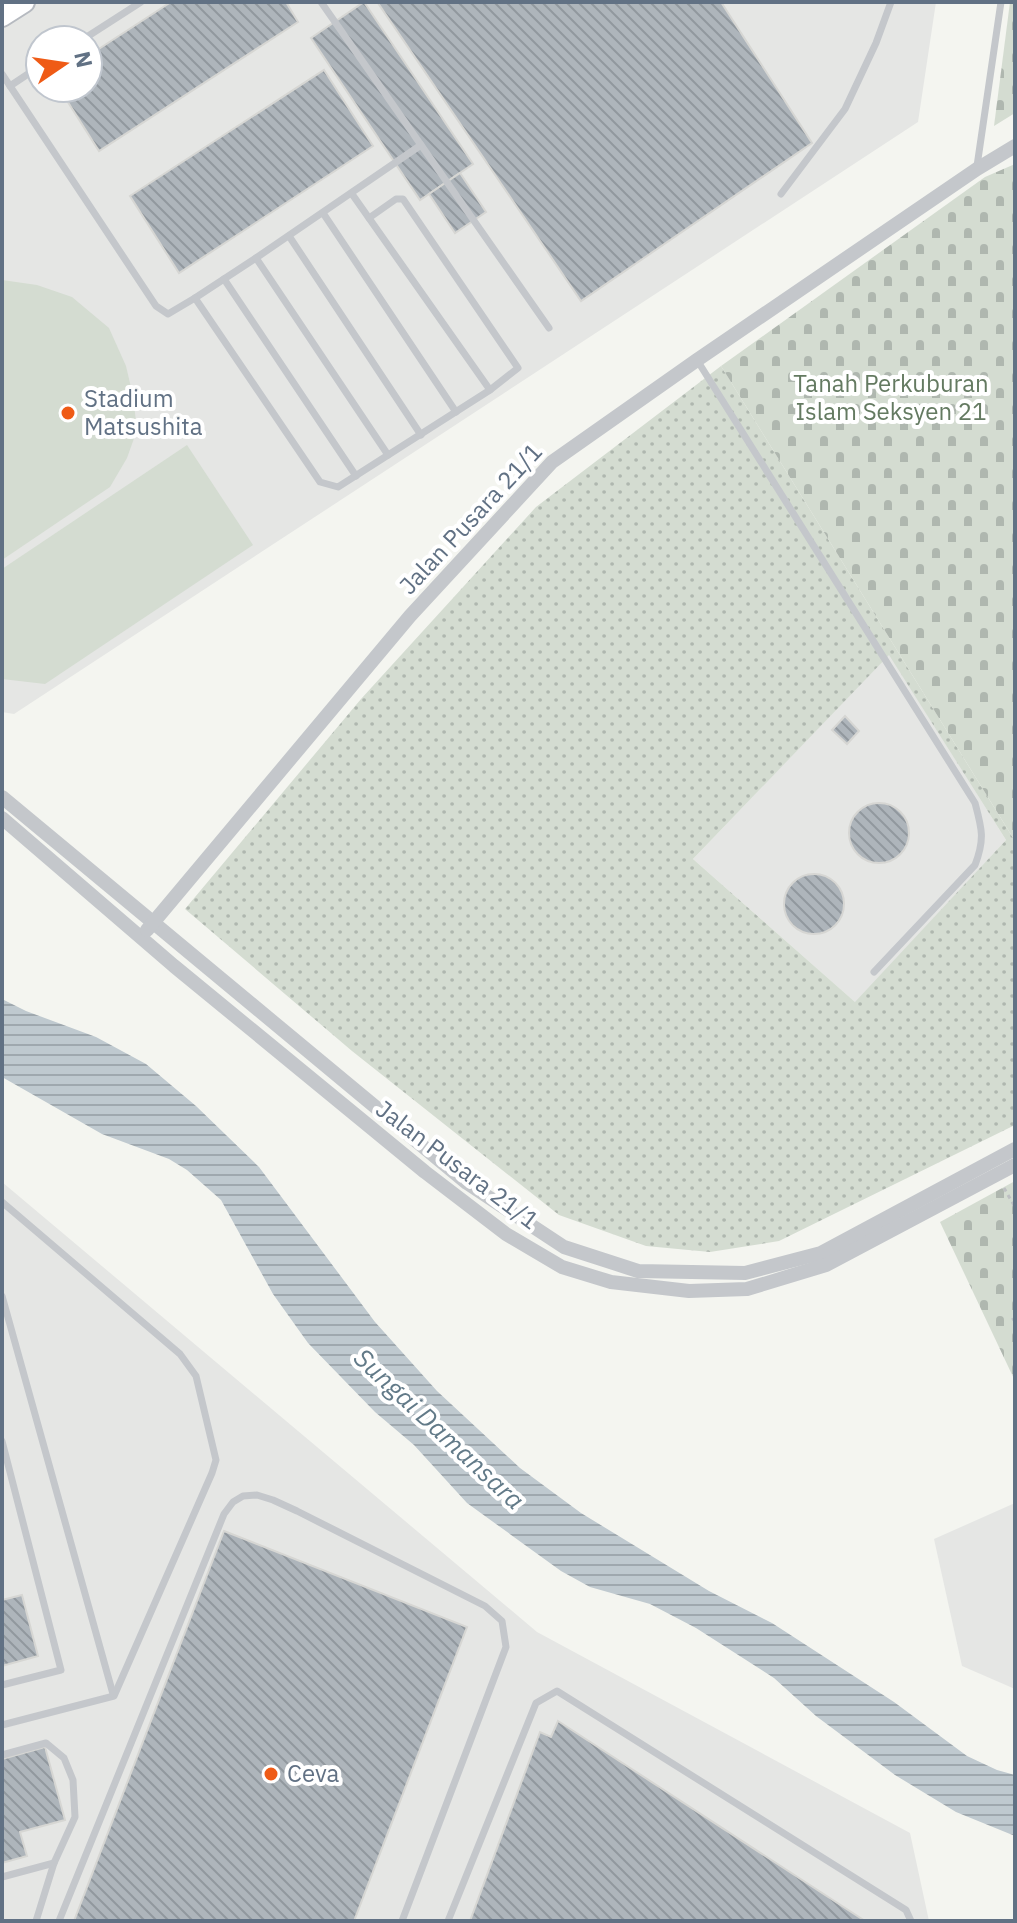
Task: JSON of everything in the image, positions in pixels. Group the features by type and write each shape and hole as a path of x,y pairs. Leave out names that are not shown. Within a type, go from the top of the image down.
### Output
{"main road":[{"path":"2,16 24,2"}],"street":[{"name":"Jalan Pusara 21/1","path":"141,936 410,616 552,462 697,360 1015,146"},
{"name":"Jalan Pusara 21/1","path":"2,797 467,1183 564,1247 638,1271 745,1273 821,1253 1015,1149"},
{"name":"Jalan Pusara 21/1","path":"2,818 174,966 425,1172 506,1234 562,1267 611,1282 689,1291 747,1289 826,1265 1015,1165"}],"lane":[{"path":"104,26 141,2"},
{"path":"321,2 549,328"},
{"path":"781,194 845,109 876,43 891,2"},
{"path":"977,169 1001,2"},
{"path":"2,74 156,306 168,314 352,194 421,145"},
{"path":"10,86 24,77"},
{"path":"352,194 490,390"},
{"path":"195,298 320,482 338,487 490,390 518,368 403,199 396,199 369,218"},
{"path":"323,213 456,412"},
{"path":"289,236 421,435"},
{"path":"256,258 388,455"},
{"path":"224,279 356,476"},
{"path":"697,360 975,803 984,833 975,865 874,972"},
{"path":"2,1202 180,1354 196,1376 214,1446 216,1460 212,1473 114,1696"},
{"path":"2,1296 114,1696"},
{"path":"2,1441 61,1670 2,1685"},
{"path":"59,1921 224,1514 233,1502 243,1496 257,1495 285,1505 485,1606 502,1621 506,1647 402,1921"},
{"path":"448,1921 536,1703 557,1691 906,1910 911,1921"},
{"path":"2,1725 114,1696"},
{"path":"2,1755 46,1743 64,1758 73,1780 75,1817 54,1863 36,1921"},
{"path":"2,1877 54,1863"}],"path":[{"path":"997,1175 1015,1207"}],"shaded area":[{"path":"2,2 936,2 918,122 14,714 2,712"},
{"path":"889,654 1006,840 856,1003 693,859"},
{"path":"2,1182 537,1632 910,1833 929,1921 2,1921"},
{"path":"1015,1503 1015,1689 962,1666 934,1539"}],"green space":[{"path":"1010,2 1015,2 1015,113 994,126"},
{"name":"Tanah Perkuburan Islam Seksyen 21","path":"1015,164 1015,841 721,366 985,177"},
{"name":"Stadium Matsushita","path":"2,280 37,285 72,297 109,328 126,366 137,430 127,458 110,487 2,560"},
{"path":"721,366 1015,841 1015,1125 779,1241 710,1252 646,1246 559,1215 352,1051 185,909 361,699 536,507","holes":["889,655 1006,840 855,1002 693,859"]},
{"path":"187,445 253,545 45,684 2,679 2,569"},
{"path":"1015,1181 1015,1381 940,1222"}],"water":[{"name":"Sungai Damansara","path":"2,999 96,1037 146,1064 196,1106 259,1167 375,1322 437,1391 520,1468 581,1513 709,1591 772,1623 894,1702 967,1756 1015,1775 1015,1836 956,1812 895,1775 816,1716 774,1678 696,1628 650,1604 590,1587 561,1571 467,1503 414,1445 375,1412 308,1343 273,1294 221,1200 187,1170 169,1159 102,1134 2,1077"}],"building":[{"path":"171,2 286,2 298,22 99,151 69,104 104,104 104,46"},
{"path":"364,2 473,164 420,200 311,38"},
{"path":"379,2 721,2 812,143 581,301"},
{"path":"324,70 373,146 179,273 130,196"},
{"path":"460,173 486,212 455,233 429,194"},
{"path":"845,716 859,731 847,744 832,730"},
{"path":"879,803 890,805 900,812 907,822 907,844 900,854 890,861 879,863 868,861 858,854 851,844 849,833 851,822 858,812 868,805"},
{"path":"814,874 825,876 835,883 842,893 842,915 835,925 825,932 814,934 803,932 793,925 786,915 784,904 786,893 793,883 803,876"},
{"name":"Ceva","path":"224,1531 467,1627 354,1921 74,1921"},
{"path":"22,1595 38,1656 2,1666 2,1600"},
{"path":"558,1721 865,1921 470,1921 540,1732 551,1737"},
{"path":"45,1747 65,1820 20,1832 27,1856 2,1863 2,1759"}],"place":[{"name":"Stadium Matsushita","path":"68,413"},
{"name":"Ceva","path":"271,1774"}]}
